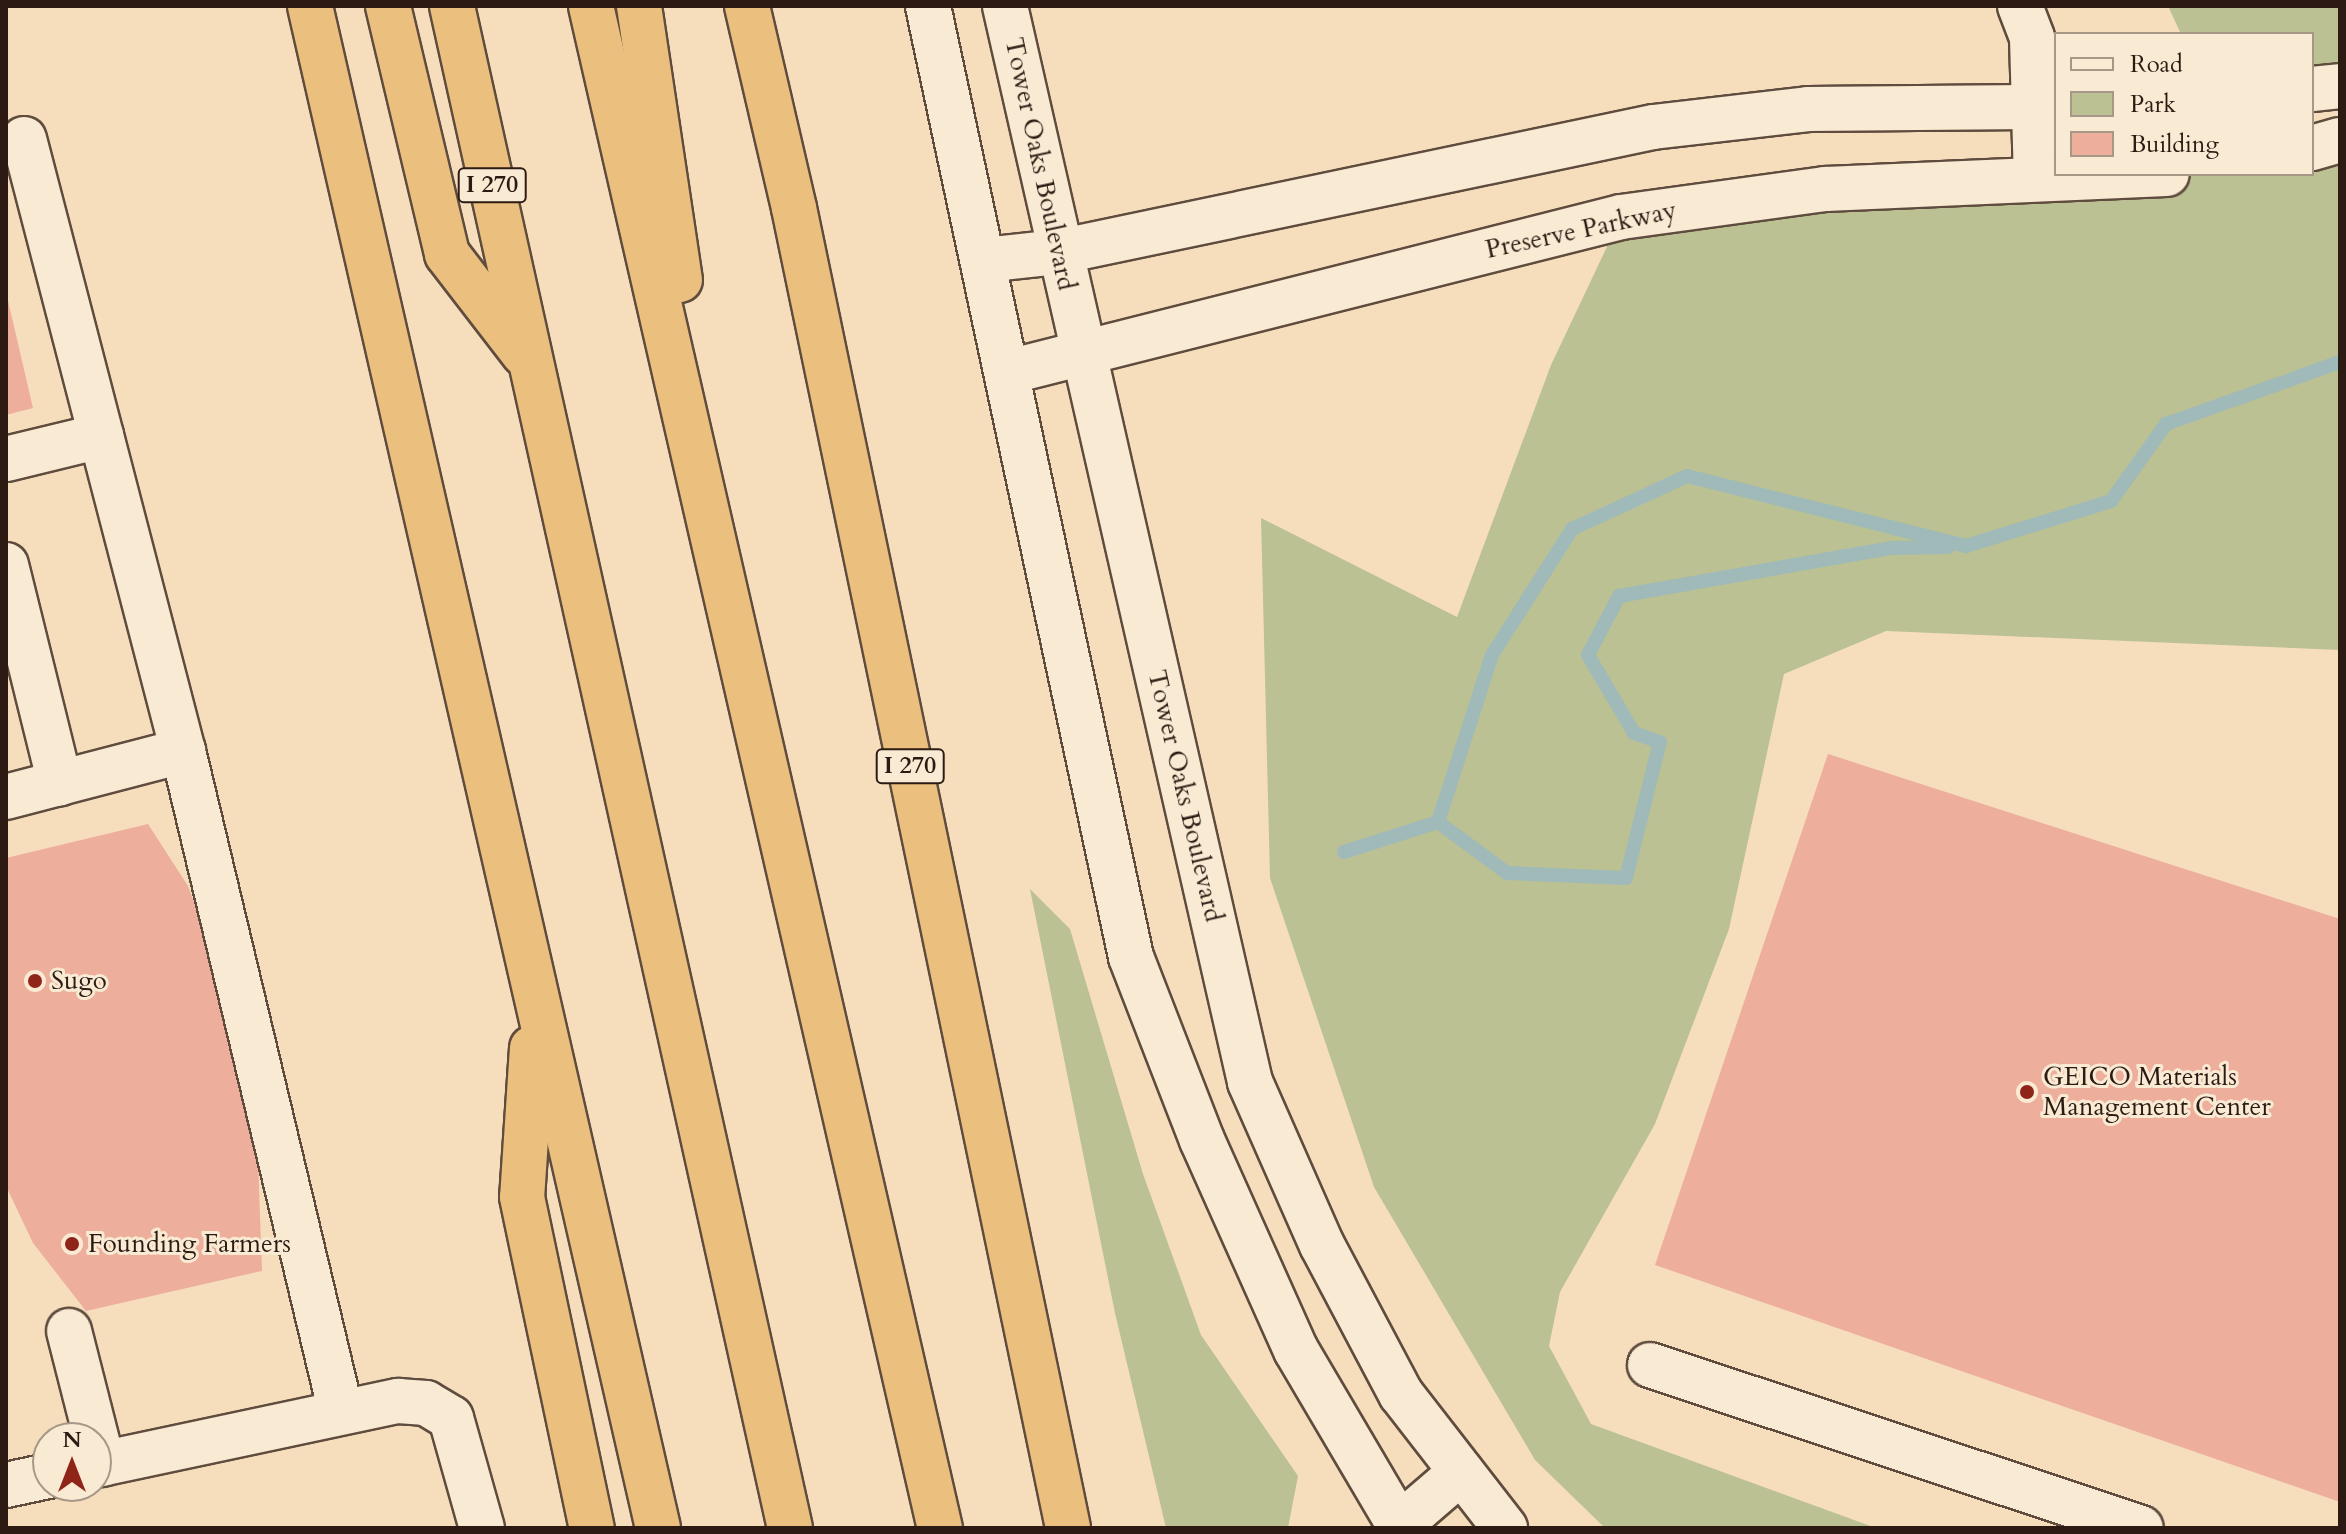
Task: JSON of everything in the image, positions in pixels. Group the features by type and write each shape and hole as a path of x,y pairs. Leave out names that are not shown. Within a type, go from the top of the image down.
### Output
{"highway":[{"path":"310,6 534,1002 658,1528"},
{"path":"388,6 447,254 532,365"},
{"name":"I 270","path":"452,6 790,1528"},
{"path":"591,6 729,619 940,1528"},
{"path":"639,6 729,619"},
{"name":"I 270","path":"747,6 794,208 1068,1528"},
{"path":"534,1002 522,1197 592,1528"},
{"path":"1050,1441 1076,1528"}],"street":[{"path":"928,6 1131,957 1202,1140 1296,1350 1398,1527 1461,1472"},
{"name":"Tower Oaks Boulevard","path":"1005,6 1058,252 1250,1082 1322,1245 1401,1394 1505,1528"},
{"path":"2020,6 2032,38 2046,107 2036,178"},
{"path":"2314,89 2340,86"},
{"path":"984,260 1058,252 1653,127 1808,109 2046,107"},
{"path":"24,139 183,751 341,1412"},
{"path":"2314,147 2340,140"},
{"name":"Preserve Parkway","path":"1008,372 1621,217 1825,189 2102,176"},
{"path":"6,459 101,436"},
{"path":"6,565 60,783"},
{"path":"6,797 183,751"},
{"path":"69,1331 89,1422"},
{"path":"1650,1365 2118,1524"},
{"path":"112,1462 398,1401 426,1403 451,1418 482,1528"},
{"path":"6,1485 32,1479"}],"green space":[{"path":"2168,6 2340,6 2340,86 2314,89 2314,32 2180,32"},
{"path":"2340,140 2340,650 1886,631 1784,674 1729,929 1655,1124 1560,1292 1549,1346 1591,1424 1876,1528 1605,1528 1535,1460 1374,1187 1270,878 1261,518 1457,617 1551,365 1621,217 2142,176 2314,176 2314,147"},
{"path":"1030,889 1070,929 1143,1174 1201,1335 1298,1476 1288,1528 1166,1528 1115,1313"}],"building":[{"path":"6,292 33,408 6,415"},
{"name":"GEICO Materials Management Center","path":"1828,754 2340,919 2340,1502 1655,1265"},
{"path":"148,824 188,886 212,950 256,1105 262,1271 86,1311 33,1243 6,1186 6,858"}],"waterway":[{"path":"1344,852 1438,822 1492,655 1572,529 1687,476 1966,546 2111,501 2166,424 2340,362"},
{"path":"1438,822 1507,873 1626,878 1660,742 1634,733 1588,655 1619,596 1892,548 1948,547"}],"place":[{"name":"Sugo","path":"35,981"},
{"name":"GEICO Materials Management Center","path":"2027,1092"},
{"name":"Founding Farmers","path":"72,1244"}]}
